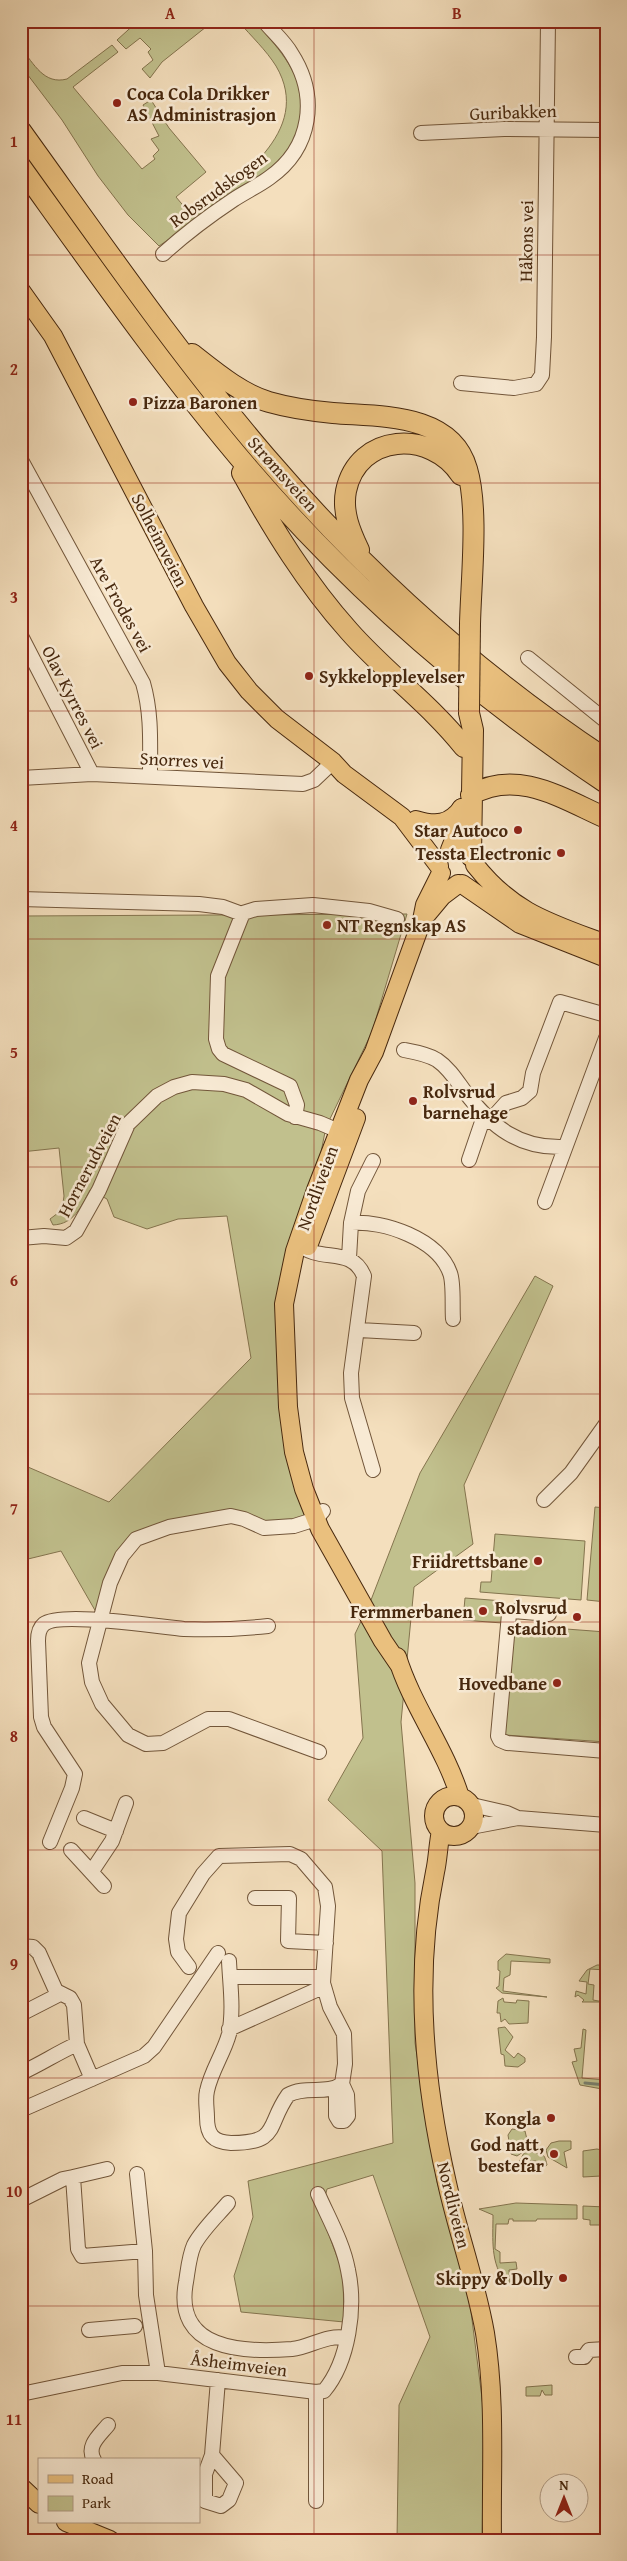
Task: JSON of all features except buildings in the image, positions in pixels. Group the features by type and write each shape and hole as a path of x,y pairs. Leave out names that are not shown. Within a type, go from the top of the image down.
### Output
{"highway":[{"name":"Strømsveien","path":"21,131 169,336 267,458 364,560 408,603 488,671 606,759"},
{"name":"Strømsveien","path":"21,167 148,344 222,437 306,531 393,617 512,717 606,783"},
{"path":"169,336 238,387 266,401 302,410 403,419 431,428 449,442 462,457 467,466 470,490 469,712 464,747 473,861"},
{"path":"222,437 273,528 332,612 366,650 444,722 464,747"},
{"path":"364,560 348,525 345,500 348,483 357,466 373,452 398,443 426,446 452,464 470,490"},
{"path":"445,860 455,840 467,802 473,730 469,712"},
{"path":"467,802 498,785 527,785 553,794 606,818"}],"main road":[{"name":"Solheimveien","path":"21,291 53,336 194,606 227,663 268,711 333,762 344,774 402,817 445,860"},
{"name":"Solheimveien","path":"333,762 348,767 400,805 434,840 445,860"},
{"path":"416,820 439,824 445,822 456,816 467,802"},
{"path":"606,944 523,911 498,892 462,850 445,860 449,883 460,884 520,924 606,958"},
{"name":"Nordliveien","path":"445,860 425,905 422,920 374,1052 359,1080 344,1133 285,1298 287,1390 293,1435 317,1513 384,1623 400,1666 444,1761 454,1775 459,1800"},
{"name":"Nordliveien","path":"422,920 442,896 470,879 473,861"},
{"path":"459,1800 475,1817 472,1827 465,1834 448,1834 436,1824 434,1814 438,1804 459,1800"},
{"name":"Nordliveien","path":"448,1834 444,1859 436,1870 429,1898 426,1943 427,2053 434,2113 447,2183 477,2293 485,2334 491,2389 492,2540"},
{"path":"21,2487 38,2503"},
{"path":"68,2524 80,2535 110,2540"}],"street":[{"name":"Robsrudskogen","path":"163,254 232,200 279,170 298,147 304,134 308,109 303,77 291,52 264,21"},
{"name":"Håkons vei","path":"461,383 522,388 536,384 541,379 544,337 548,21"},
{"name":"Guribakken","path":"422,133 495,129 606,130"},
{"name":"Are Frodes vei","path":"21,460 143,683 148,701 150,726 150,777"},
{"name":"Olav Kyrres vei","path":"21,636 92,774"},
{"path":"528,658 606,721"},
{"name":"Snorres vei","path":"21,778 92,774 303,784 314,780 333,762"},
{"path":"21,899 199,904 223,907 242,914 256,909 313,905 369,911 398,920"},
{"path":"242,914 218,976 216,1044 223,1054 290,1086 298,1105 295,1117"},
{"path":"469,1160 487,1119 506,1103 522,1098 530,1091 533,1073 560,1002 606,1015"},
{"path":"545,1202 606,1038"},
{"path":"404,1050 426,1055 444,1066 487,1119 499,1129 532,1144 549,1148 565,1147"},
{"name":"Hornerudveien","path":"21,1238 44,1236 66,1238 76,1232 99,1190 128,1124 157,1096 174,1087 192,1082 224,1084 246,1090 295,1117 344,1133"},
{"path":"344,1257 358,1191 373,1161"},
{"path":"351,1223 367,1222 388,1226 436,1252 451,1275 453,1319"},
{"path":"304,1246 344,1257 359,1265 364,1276 359,1330 351,1373 352,1398 373,1470"},
{"path":"359,1330 414,1333"},
{"path":"544,1500 570,1473 606,1424"},
{"path":"317,1513 282,1527 264,1528 244,1519 231,1516 169,1527 136,1539 129,1546 110,1583 89,1663 92,1682 102,1704 128,1735 146,1744 162,1743 208,1719 229,1719 319,1752"},
{"path":"549,1614 513,1612 509,1614 498,1736 500,1740 507,1743 606,1751"},
{"path":"50,1842 72,1788 74,1774 44,1727 41,1717 38,1632 44,1624 54,1620 100,1619 184,1628 229,1630 268,1626"},
{"path":"459,1800 518,1818"},
{"path":"92,1871 116,1831 126,1803"},
{"path":"84,1818 116,1831"},
{"path":"472,1827 518,1818 606,1825"},
{"path":"70,1850 92,1871 104,1886"},
{"path":"21,2110 144,2056 154,2047 224,1957 230,1977 229,2029 207,2091 207,2127 210,2136 217,2142 256,2142 265,2137 272,2127 288,2095 304,2089 339,2086 345,2064 344,2034 323,1982 328,1894 325,1887 301,1859 286,1852 224,1854 212,1861 179,1913 176,1939 178,1952 190,1967"},
{"path":"255,1898 289,1898 288,1940 326,1943"},
{"path":"21,1946 33,1947 39,1953 51,1983 60,1994 70,1998 74,2005 77,2044 92,2079"},
{"path":"230,1977 323,1982"},
{"path":"229,2029 323,1982"},
{"path":"21,2014 60,1994"},
{"path":"21,2073 77,2044"},
{"path":"21,2200 63,2179 107,2169"},
{"path":"137,2174 145,2251 147,2304 158,2373"},
{"path":"73,2177 78,2249 82,2256 145,2251"},
{"path":"316,2501 320,2392 336,2375 344,2356 350,2294 348,2270 318,2194"},
{"name":"Åsheimveien","path":"228,2203 195,2244 190,2258 183,2296 190,2322 210,2342 249,2349 294,2349 331,2337 347,2338"},
{"path":"89,2330 135,2326"},
{"path":"576,2357 584,2357 589,2350 606,2349"},
{"name":"Åsheimveien","path":"23,2394 122,2374 158,2373 320,2392"},
{"path":"212,2455 218,2380"},
{"path":"93,2458 90,2453 91,2446 108,2425"}],"green space":[{"path":"138,21 210,21 211,23 162,62 150,78 142,69 153,60 148,52 151,49 140,38 126,49 117,40"},
{"path":"233,21 255,21 292,69 300,91 302,103 301,121 295,137 286,152 274,165 245,188 159,246 128,215 98,176 62,120 21,66 21,48 40,72 52,79 59,80 67,79 112,45 118,52 73,87 142,169 155,159 153,156 159,150 151,139 159,136 143,105 151,100 169,128 206,172 176,197 192,216 248,171 265,153 278,133 285,112 285,90 276,66 239,22 234,27 230,23"},
{"path":"407,914 372,1032 326,1127 302,1248 289,1299 287,1391 318,1514 276,1528 244,1519 137,1539 100,1619 61,1551 28,1559 21,1546 21,1464 109,1502 251,1358 227,1216 178,1219 147,1229 114,1217 107,1199 90,1190 72,1218 66,1222 53,1225 50,1219 62,1210 64,1196 59,1148 21,1152 21,916"},
{"path":"535,1276 553,1286 464,1485 473,1544 414,1587 401,1722 415,1883 415,2043 437,2182 469,2296 484,2414 482,2540 397,2540 399,2405 430,2337 373,2175 327,2189 321,2213 343,2273 344,2322 241,2312 234,2276 253,2217 248,2181 393,2143 382,1851 328,1800 363,1738 355,1634 371,1600 420,1473"},
{"path":"595,1507 606,1508 606,1602 587,1600"},
{"name":"Friidrettsbane","path":"495,1534 585,1541 581,1600 480,1592 481,1582 491,1582"},
{"name":"Fermmerbanen","path":"465,1598 503,1601 502,1623 463,1620"},
{"name":"Hovedbane","path":"513,1625 606,1632 606,1742 505,1735"},
{"path":"506,1954 550,1959 550,1963 511,1961 510,1975 504,1978 503,1991 547,1997 502,1993 496,1988 499,1986 500,1971 498,1970 498,1961"},
{"path":"597,1965 606,1965 606,1970 590,1969 588,1984 594,1985 593,2000 604,2002 582,2002 584,2000 578,1995 575,1997 576,1991 586,1994 587,1982 579,1981 587,1970"},
{"path":"503,1998 504,2002 529,2001 528,2023 509,2024 505,2019 501,2022 500,2013 497,2013 498,2001"},
{"path":"505,2027 513,2037 505,2050 514,2058 518,2053 525,2058 525,2062 518,2067 505,2066 504,2055 501,2054 498,2028"},
{"path":"583,2029 586,2030 582,2078 606,2080 606,2087 602,2089 580,2085 572,2062 577,2061 574,2049 581,2048"},
{"path":"512,2129 525,2131 529,2148 517,2156 511,2154 508,2135"},
{"path":"571,2141 571,2149 564,2152 567,2168 548,2157 546,2150 551,2143"},
{"path":"597,2149 606,2151 606,2178 601,2178 601,2176 583,2177 583,2151"},
{"path":"533,2152 543,2155 547,2165 539,2167 536,2161 528,2161 526,2164 519,2162 524,2153"},
{"path":"516,2203 577,2205 577,2219 513,2221 513,2219 509,2219 508,2224 496,2224 495,2249 500,2252 500,2263 516,2262 517,2269 509,2270 510,2283 506,2283 497,2267 495,2259 493,2215 479,2209"},
{"path":"583,2206 606,2207 606,2222 601,2222 601,2225 590,2225 590,2220 583,2219"},
{"path":"552,2385 552,2395 545,2395 542,2390 540,2396 526,2396 526,2387"}],"waterway":[{"path":"585,2083 606,2085"}],"place":[{"name":"Coca Cola Drikker AS Administrasjon","path":"117,103"},
{"name":"Pizza Baronen","path":"133,402"},
{"name":"Sykkelopplevelser","path":"309,676"},
{"name":"Star Autoco","path":"518,830"},
{"name":"Tessta Electronic","path":"561,853"},
{"name":"NT Regnskap AS","path":"327,925"},
{"name":"Rolvsrud barnehage","path":"413,1101"},
{"name":"Friidrettsbane","path":"538,1561"},
{"name":"Fermmerbanen","path":"483,1611"},
{"name":"Rolvsrud stadion","path":"577,1617"},
{"name":"Hovedbane","path":"557,1683"},
{"name":"Kongla","path":"551,2118"},
{"name":"God natt, bestefar","path":"554,2154"},
{"name":"Skippy & Dolly","path":"563,2278"}]}
